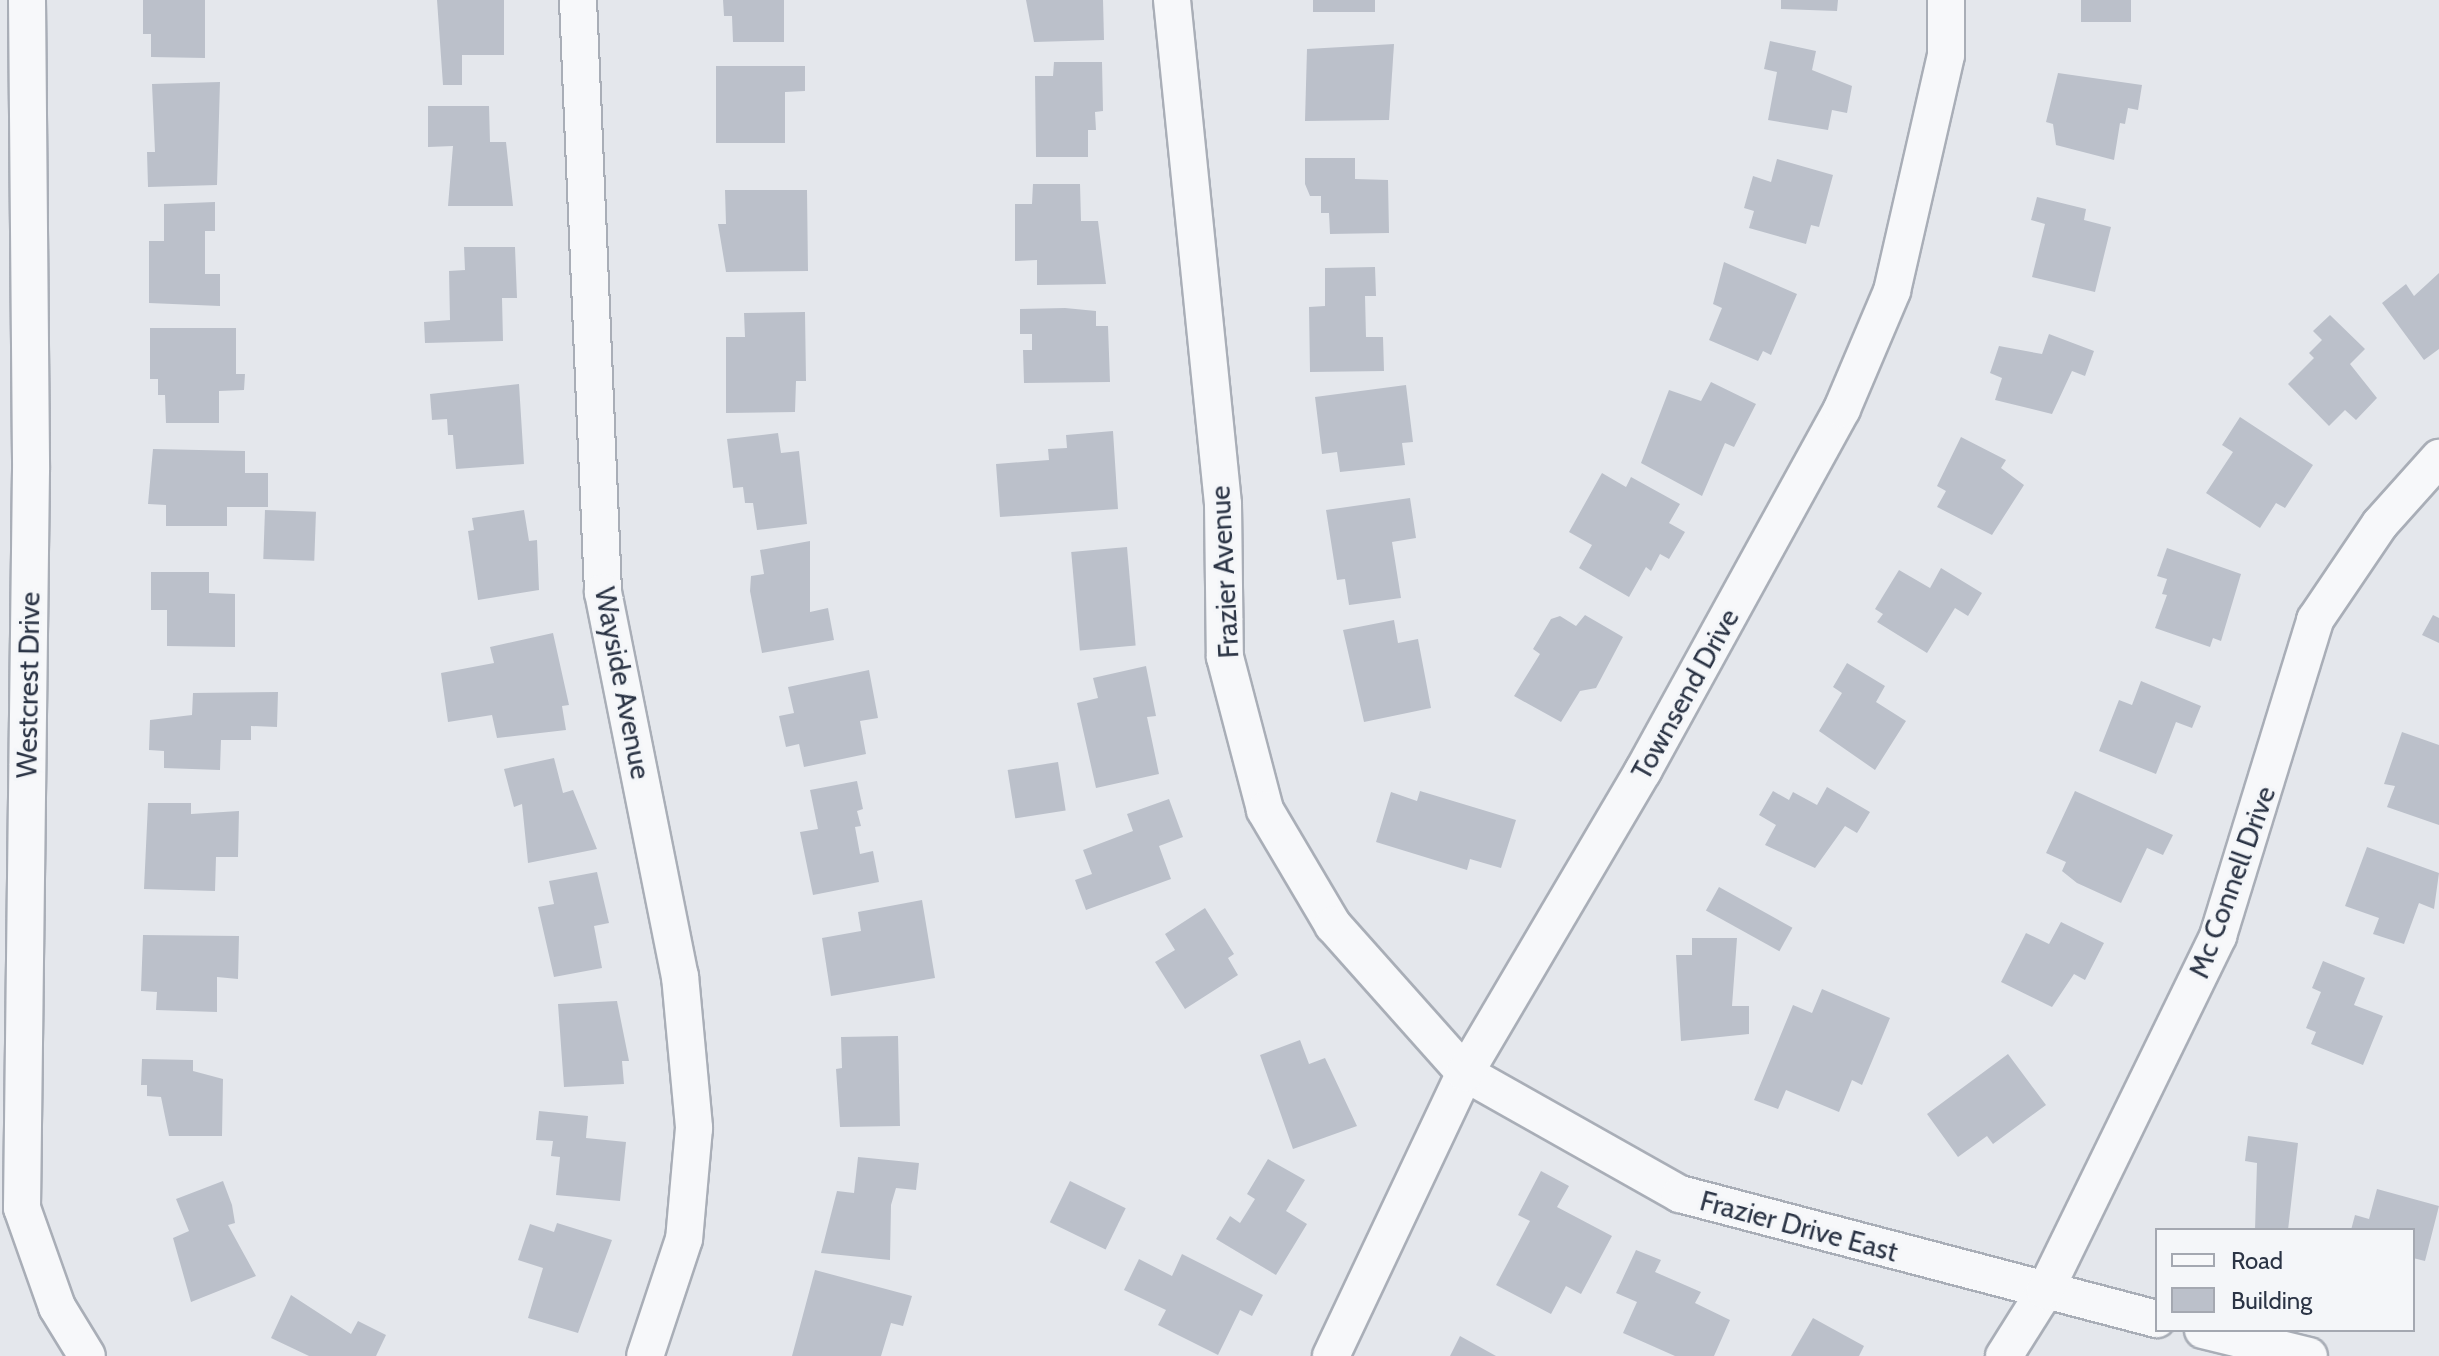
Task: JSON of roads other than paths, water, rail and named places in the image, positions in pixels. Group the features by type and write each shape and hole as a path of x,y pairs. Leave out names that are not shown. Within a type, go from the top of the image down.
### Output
{"street":[{"name":"Westcrest Drive","path":"27,0 31,470 22,1208 57,1307 87,1356"},
{"name":"Wayside Avenue","path":"578,0 603,592 680,976 694,1128 684,1239 645,1356"},
{"name":"Frazier Avenue","path":"1172,0 1223,504 1225,657 1265,810 1333,925 1465,1073"},
{"name":"Townsend Drive","path":"1331,1356 1465,1073 1643,771 1842,409 1892,291 1946,55 1946,0"},
{"name":"Mc Connell Drive","path":"2004,1356 2045,1291 2218,936 2315,620 2380,524 2439,458"},
{"name":"Frazier Drive East","path":"1465,1073 1680,1194 2155,1318"},
{"path":"2211,1332 2309,1356"}]}
